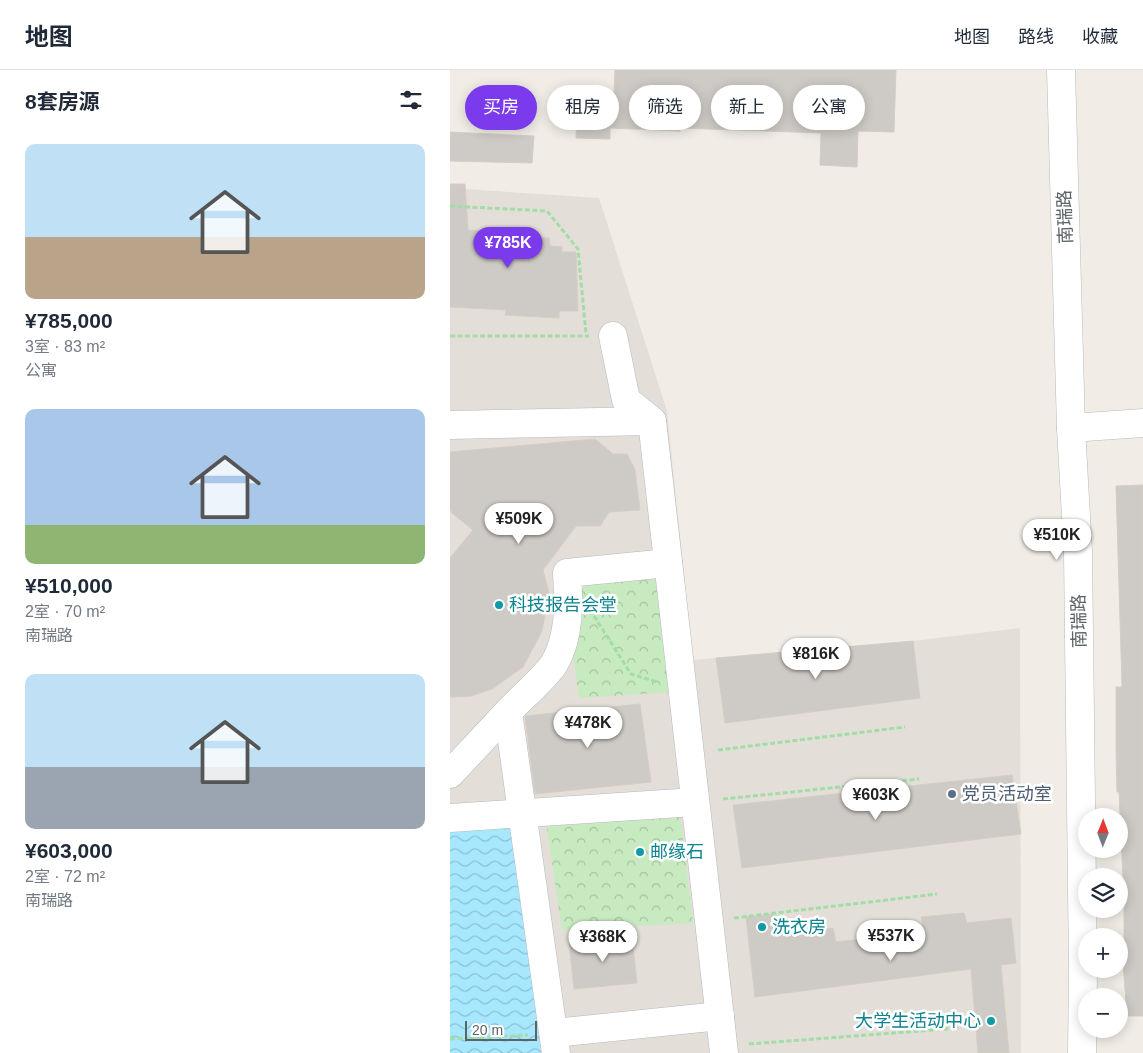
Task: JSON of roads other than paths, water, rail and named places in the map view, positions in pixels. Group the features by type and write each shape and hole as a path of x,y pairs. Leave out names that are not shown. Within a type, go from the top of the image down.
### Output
{"street":[{"name":"南瑞路","path":"1061,70 1070,428 1078,552 1083,971 1082,1053"},
{"path":"613,336 626,400 652,421 724,1049"},
{"path":"450,425 652,421"},
{"path":"1070,428 1143,423"},
{"path":"450,774 554,664 564,637 570,605 567,573 668,563"},
{"path":"508,712 522,813 546,1040 720,1016"},
{"path":"450,818 696,802"}],"water":[{"path":"513,820 541,1053 450,1053 450,825"}],"place":[{"name":"科技报告会堂","path":"499,605"},
{"name":"党员活动室","path":"952,794"},
{"name":"邮缘石","path":"640,852"},
{"name":"洗衣房","path":"762,927"},
{"name":"大学生活动中心","path":"991,1021"}]}
